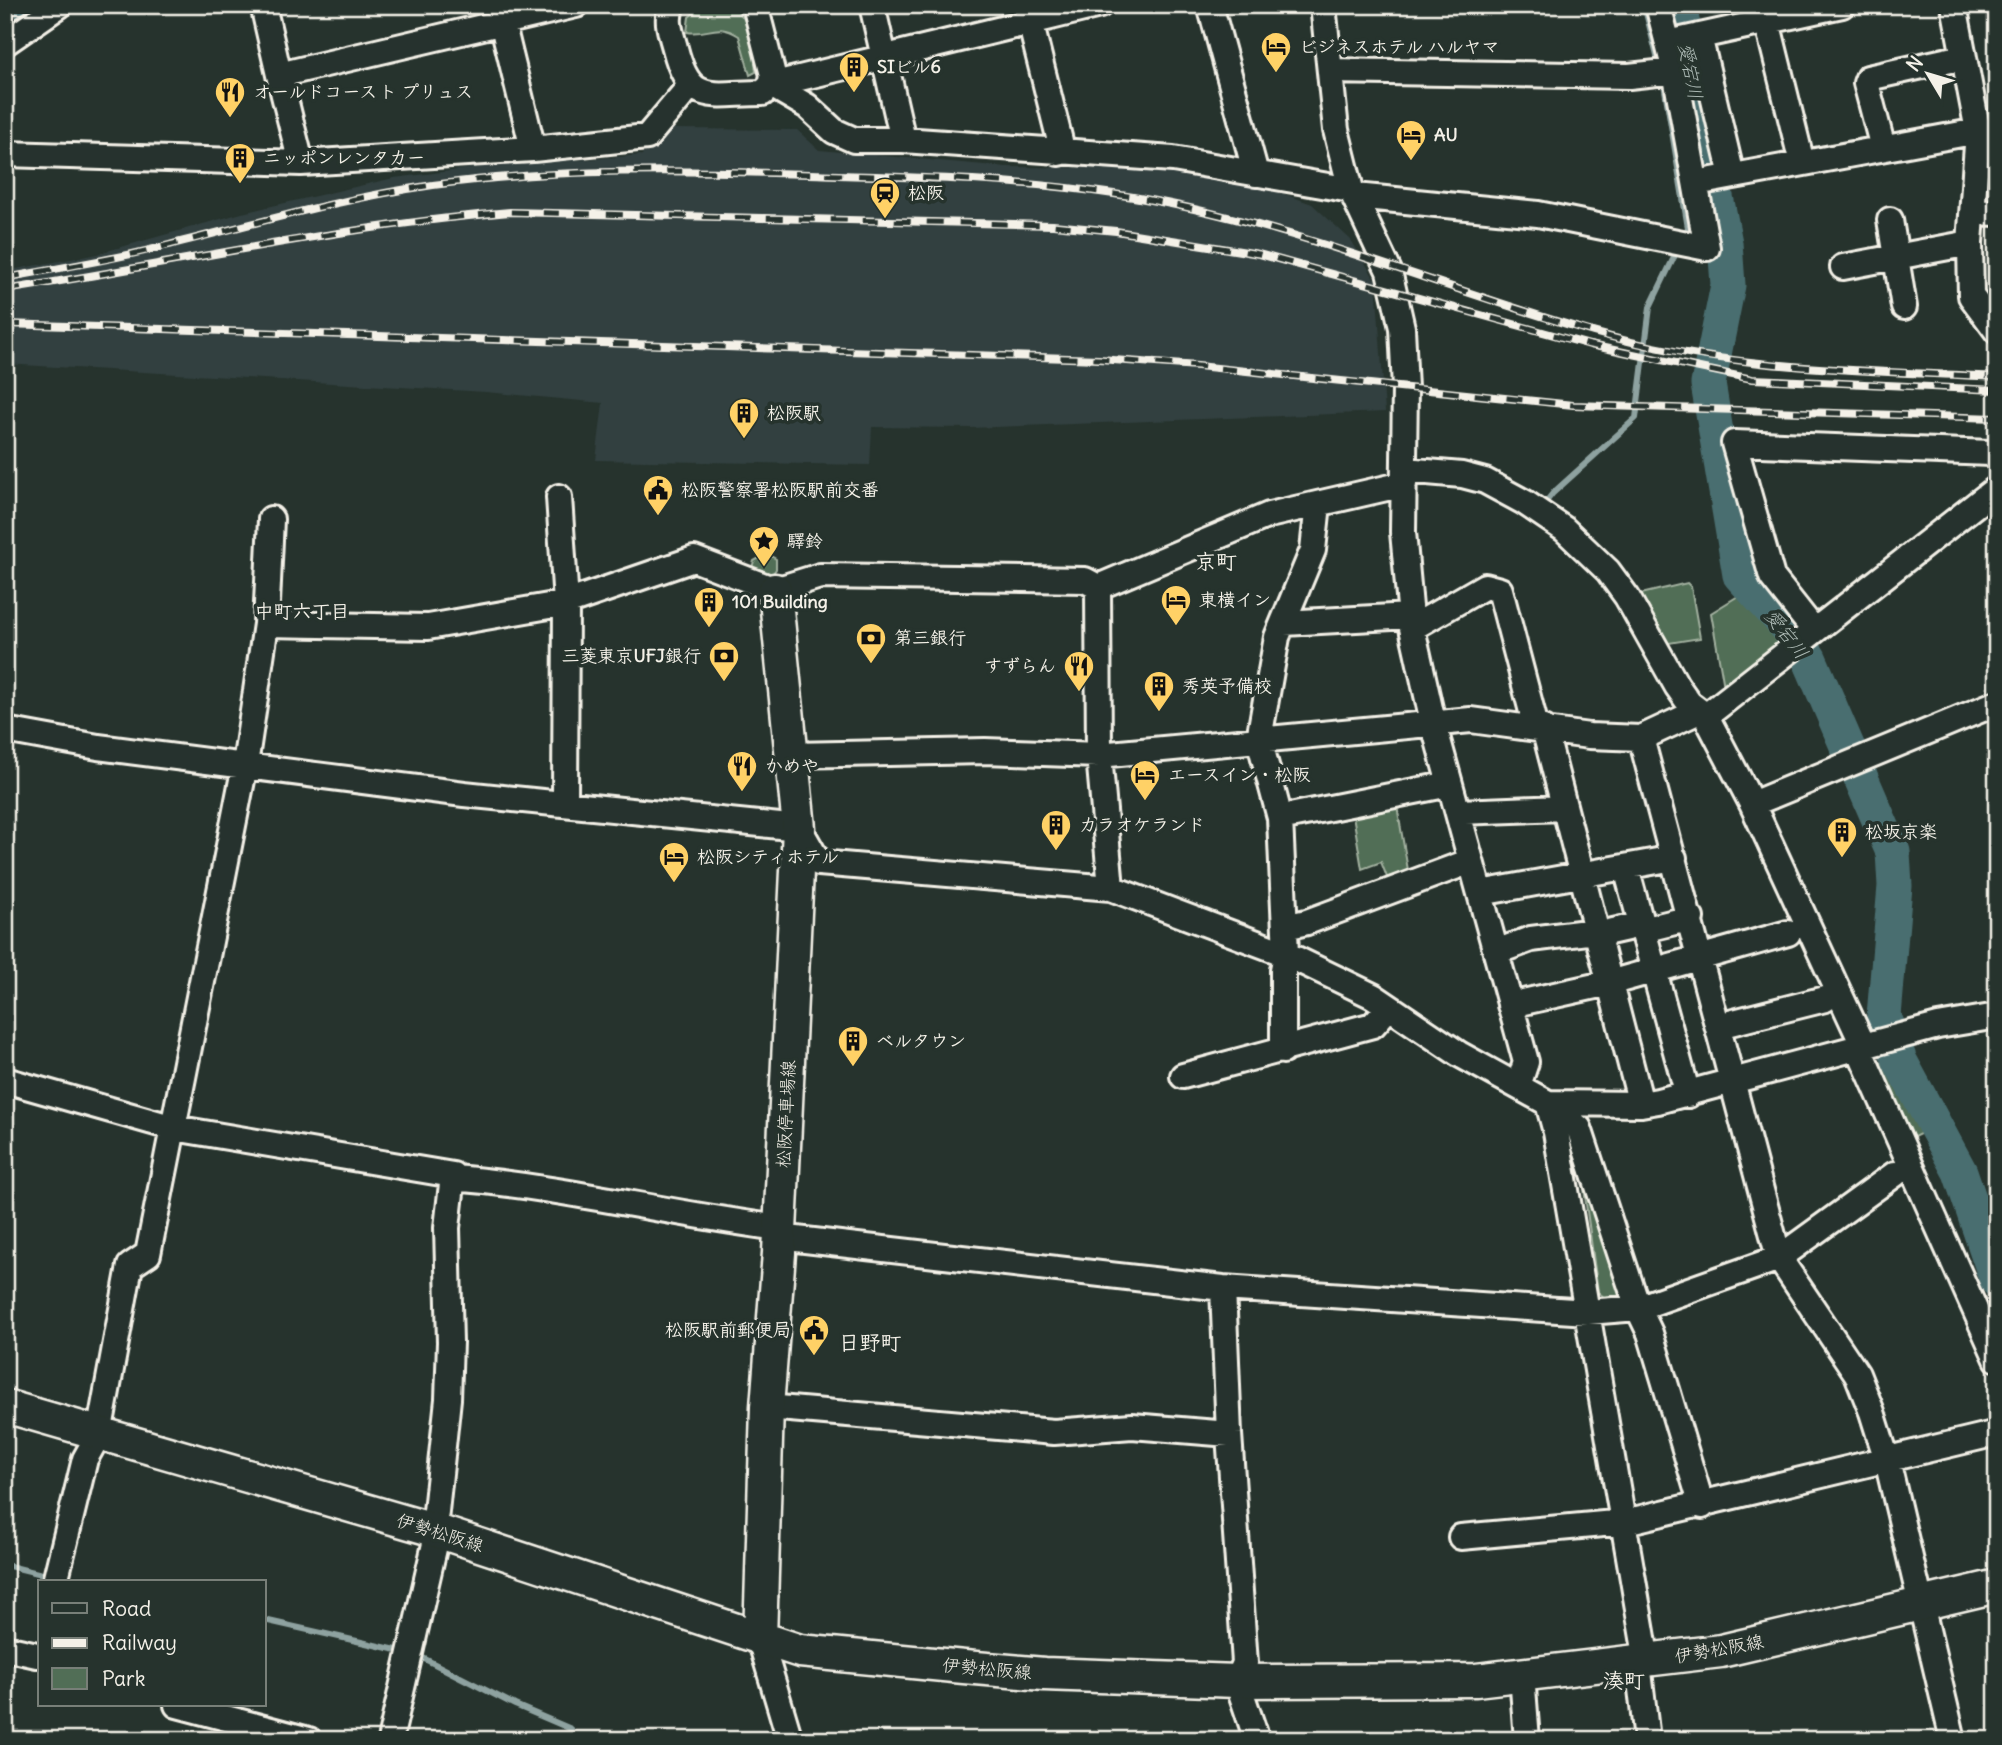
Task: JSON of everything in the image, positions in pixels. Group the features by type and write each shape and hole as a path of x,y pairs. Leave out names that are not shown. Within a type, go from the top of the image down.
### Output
{"main road":[{"name":"松阪停車場線","path":"760,1639 767,1407 780,1233 799,828 775,590"},
{"name":"伊勢松阪線","path":"5,1406 436,1530 800,1651 1044,1674 1237,1681 1476,1680 1721,1651 1997,1586"}],"street":[{"path":"5,43 60,5"},
{"path":"263,5 301,163"},
{"path":"279,75 500,14 576,5"},
{"path":"672,5 668,21 680,68 690,86 700,93 763,93 771,85 884,57 1028,14 1100,5"},
{"path":"755,5 771,63 771,85"},
{"path":"872,5 903,141"},
{"path":"1209,5 1256,174"},
{"path":"1323,5 1336,130 1353,193 1389,271 1402,328 1405,387 1403,531 1411,622 1433,722 1526,1062 1518,1086"},
{"path":"1658,5 1684,39 1730,177"},
{"path":"771,85 807,106 834,131 854,140 1173,159 1353,193 1538,214 1707,247 1697,183 1666,72 1684,39 1842,5"},
{"path":"1954,5 1963,57 1987,131 1985,212 1970,243 1971,296 1997,331"},
{"path":"500,14 533,149"},
{"path":"1028,14 1060,141 1059,153"},
{"path":"1767,21 1802,163"},
{"path":"1883,148 1866,83 1868,78 1963,57"},
{"path":"1330,71 1629,76 1666,72"},
{"path":"5,154 301,163 533,149 647,137 690,86"},
{"path":"1697,183 1987,131"},
{"path":"1890,220 1904,307"},
{"path":"1843,267 1970,243"},
{"path":"1803,638 1772,577 1734,443 1991,453 1997,459"},
{"path":"1098,587 1269,515 1318,504 1404,477 1462,475 1485,481 1549,519 1608,571 1633,607 1676,686 1702,713 1752,804 1867,1046 1997,1359"},
{"path":"793,755 985,751 1100,755 1471,720 1540,727 1589,736 1641,737 1702,713 1997,488"},
{"path":"559,496 566,603 565,803"},
{"path":"1283,1051 1283,970 1286,954 1280,818 1259,739 1278,637 1313,550 1318,504"},
{"path":"55,1580 85,1459 99,1434 131,1266 148,1254 174,1128 245,765 266,624 271,519"},
{"path":"266,624 428,627 566,603 694,559 775,590 820,576 1085,580 1098,587"},
{"path":"1284,624 1411,622 1485,586 1500,590 1564,808 1579,876 1641,1104"},
{"path":"1098,587 1100,755 1111,888"},
{"path":"1752,804 1997,703"},
{"path":"5,730 98,747 452,793 799,828 819,863 1111,888 1286,954 1373,996 1458,1054 1548,1103 1579,1128 1638,1308 1650,1333 1702,1506"},
{"path":"1641,737 1779,1258 1857,1374 1887,1460 1953,1740"},
{"path":"1280,818 1450,784"},
{"path":"1458,812 1564,808"},
{"path":"1480,893 1626,869 1674,858"},
{"path":"1285,927 1307,922 1471,861"},
{"path":"1626,869 1688,1095"},
{"path":"1496,952 1531,939 1641,928 1690,918"},
{"path":"1510,1004 1609,983 1788,933"},
{"path":"1718,1027 1825,999"},
{"path":"1183,1076 1373,1025 1390,1007"},
{"path":"1548,1103 1641,1104 1688,1095 1938,1026 1997,1016"},
{"path":"5,1080 174,1128 453,1175 453,1178 506,1182 516,1187 566,1192 780,1233 1223,1288 1588,1312 1638,1308 1779,1258 1895,1174"},
{"path":"1548,1103 1556,1132 1625,1522 1642,1662 1647,1740"},
{"path":"390,1740 436,1530 448,1399 450,1342 447,1228 453,1178"},
{"path":"1223,1288 1229,1434 1245,1663 1237,1681 1257,1740"},
{"path":"767,1407 1054,1432 1132,1426 1229,1434"},
{"path":"1461,1537 1625,1522 1702,1506 1997,1433"},
{"path":"760,1639 790,1740"},
{"path":"5,1648 38,1654"},
{"path":"1522,1675 1527,1740"},
{"path":"181,1706 309,1740"}],"shaded area":[{"path":"673,129 797,130 819,150 1006,167 1126,168 1259,185 1312,204 1351,240 1376,281 1385,412 971,428 872,427 870,465 596,460 603,403 486,392 5,364 5,271 93,255 242,213 394,178 482,167 642,155 650,144"}],"green space":[{"path":"732,5 744,19 751,36 756,72 750,75 739,36 718,29 687,32 689,17 701,7"},
{"path":"767,554 776,559 776,569 771,576 751,571 754,561"},
{"path":"1687,583 1691,587 1700,638 1663,644 1637,595"},
{"path":"1743,593 1778,642 1724,687 1711,613"},
{"path":"1396,800 1409,876 1390,885 1381,862 1362,869 1352,809"},
{"path":"1894,1059 1930,1129 1908,1140 1874,1065"},
{"path":"1579,1152 1628,1301 1606,1299 1598,1292"}],"waterway":[{"path":"5,19 26,5"},
{"path":"1644,5 1660,68"},
{"name":"愛宕川","path":"1679,5 1725,243 1728,285 1708,384 1740,575 1788,628 1809,658 1893,852 1895,886 1884,1016 1900,1061 1960,1172 1997,1280"},
{"path":"1663,78 1688,228 1683,239"},
{"path":"1541,508 1553,493 1636,418 1650,307 1678,249"},
{"path":"5,1565 42,1574"},
{"path":"266,1620 401,1651"},
{"path":"417,1655 515,1705 571,1729"}],"railway":[{"path":"5,278 126,256 365,197 480,179 668,171 885,176 1038,185 1176,205 1296,236 1533,314 1643,345 1793,366 1997,377"},
{"path":"5,290 383,226 510,212 1053,225 1116,231 1259,254 1590,345 1752,379 1997,390"},
{"path":"5,324 1099,359 1198,366 1573,405 1997,418"}],"place":[{"name":"ビジネスホテル ハルヤマ","path":"1276,74"},
{"name":"SIビル6","path":"854,94"},
{"name":"オールドコースト プリュス","path":"230,119"},
{"name":"AU","path":"1411,162"},
{"name":"ニッポンレンタカー","path":"240,185"},
{"name":"松阪","path":"885,220"},
{"name":"松阪駅","path":"744,440"},
{"name":"松阪警察署松阪駅前交番","path":"658,517"},
{"name":"驛鈴","path":"764,568"},
{"name":"東横イン","path":"1176,627"},
{"name":"101 Building","path":"709,629"},
{"name":"第三銀行","path":"871,665"},
{"name":"三菱東京UFJ銀行","path":"724,683"},
{"name":"すずらん","path":"1079,693"},
{"name":"秀英予備校","path":"1159,713"},
{"name":"かめや","path":"742,793"},
{"name":"エースイン・松阪","path":"1145,802"},
{"name":"カラオケランド","path":"1056,852"},
{"name":"松坂京楽","path":"1842,859"},
{"name":"松阪シティホテル","path":"674,884"},
{"name":"ベルタウン","path":"853,1068"},
{"name":"松阪駅前郵便局","path":"814,1357"}],"district":[{"name":"京町","path":"1216,562"},
{"name":"中町六丁目","path":"302,611"},
{"name":"日野町","path":"870,1343"},
{"name":"湊町","path":"1624,1681"}]}
